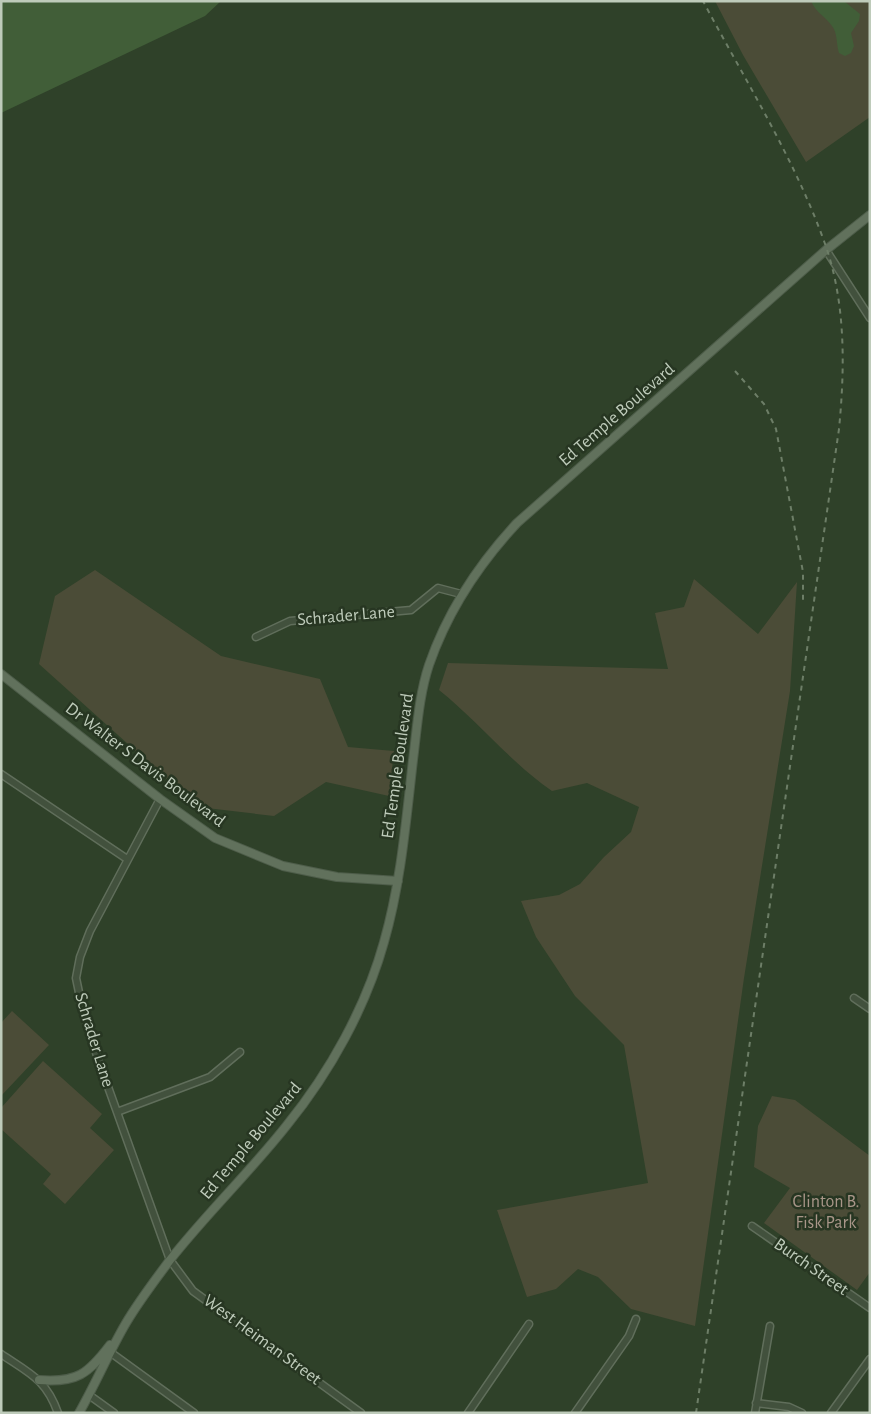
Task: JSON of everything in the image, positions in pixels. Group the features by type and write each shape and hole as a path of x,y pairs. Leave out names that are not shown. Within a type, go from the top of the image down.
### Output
{"main road":[{"name":"Ed Temple Boulevard","path":"79,1413 127,1321 170,1260 286,1127 329,1066 369,985 384,942 398,881 421,700 429,667 447,621 461,594 493,549 517,523 826,250 870,215"},
{"name":"Dr Walter S Davis Boulevard","path":"1,674 160,799 215,838 283,866 338,877 398,881"},
{"path":"39,1380 59,1381 73,1379 85,1374 127,1321"}],"street":[{"path":"826,250 869,315"},
{"name":"Schrader Lane","path":"256,636 290,621 411,610 438,588 461,594"},
{"path":"1,774 127,859"},
{"name":"Schrader Lane","path":"160,799 127,859 86,942 76,978 82,1007 170,1260"},
{"path":"854,998 870,1009"},
{"path":"117,1112 210,1077 240,1052"},
{"name":"Burch Street","path":"752,1226 870,1308"},
{"name":"West Heiman Street","path":"170,1260 193,1291 361,1413"},
{"path":"575,1413 629,1336 636,1319"},
{"path":"468,1413 529,1324"},
{"path":"755,1413 770,1326"},
{"path":"110,1352 194,1413"},
{"path":"1,1354 39,1380 51,1394 58,1413"},
{"path":"831,1413 870,1359"},
{"path":"89,1395 114,1413"},
{"path":"756,1403 789,1406 802,1413"}],"green space":[{"path":"715,1 870,1 870,117 806,162 743,55"},
{"path":"95,570 221,656 320,679 348,747 394,751 389,796 326,782 274,816 198,807 39,664 55,596"},
{"path":"694,579 758,634 797,582 790,691 744,978 695,1326 631,1309 598,1277 578,1269 556,1289 527,1297 497,1210 648,1183 624,1045 575,996 536,937 521,901 559,895 580,884 604,857 631,832 639,807 587,783 552,791 508,755 468,715 439,690 448,663 668,669 655,613 684,607"},
{"path":"12,1011 49,1045 1,1096 1,1023"},
{"path":"43,1061 102,1114 90,1128 114,1150 65,1204 43,1184 51,1174 1,1129 1,1108"},
{"name":"Clinton B. Fisk Park","path":"772,1096 795,1100 870,1156 870,1272 857,1290 764,1223 790,1188 754,1167 758,1126"}],"shaded area":[{"path":"1,1 221,1 205,16 1,113"},
{"path":"811,1 844,1 860,14 859,21 851,33 854,46 851,53 845,56 839,53 834,29 815,9"}],"railway":[{"path":"696,1413 839,429 843,358 840,311 836,287 824,241 812,210 784,149 703,1"},
{"path":"735,371 764,404 776,429 803,572 803,601"}]}
